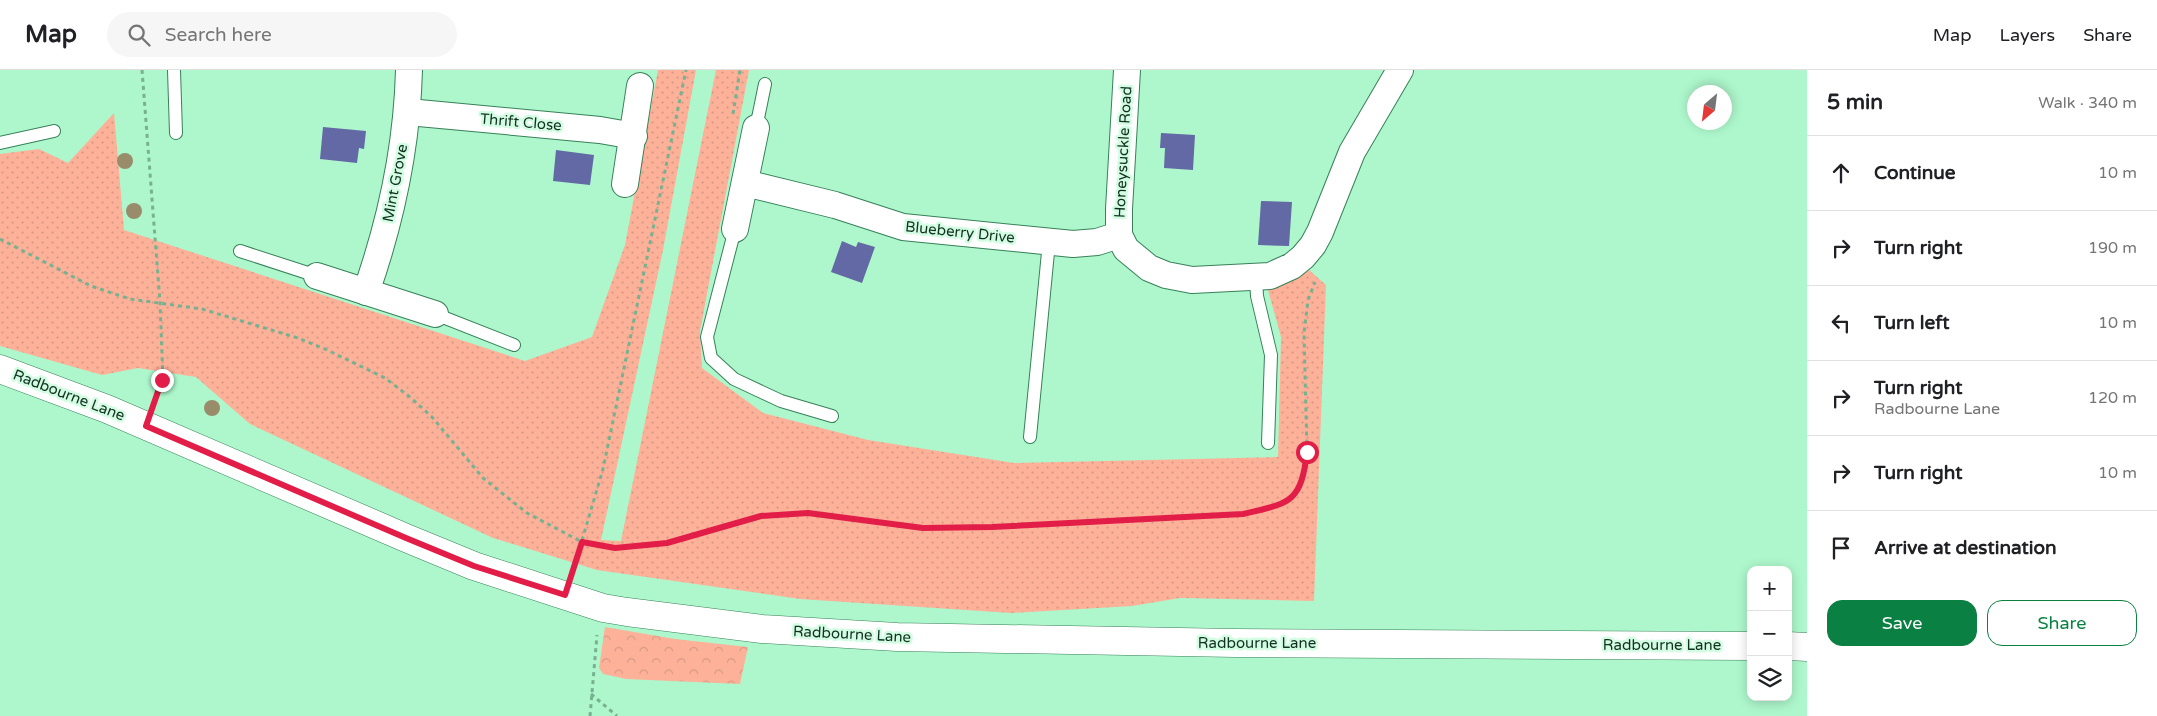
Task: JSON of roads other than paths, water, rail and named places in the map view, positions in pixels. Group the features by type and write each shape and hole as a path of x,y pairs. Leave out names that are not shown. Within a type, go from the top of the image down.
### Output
{"street":[{"name":"Mint Grove","path":"366,292 380,254 390,213 408,112 408,70"},
{"name":"Honeysuckle Road","path":"1127,70 1119,235 1126,249 1149,268 1166,275 1192,280 1256,279 1270,276 1292,266 1313,245 1352,152 1400,70"},
{"path":"625,184 634,136 640,86"},
{"name":"Thrift Close","path":"408,112 600,130 634,136"},
{"path":"735,229 756,128"},
{"name":"Blueberry Drive","path":"745,183 835,205 903,227 1073,244 1097,242 1119,235"},
{"path":"317,276 435,314"},
{"name":"Radbourne Lane","path":"0,369 108,408 474,566 603,608 762,629 897,637 1236,643 1747,646"},
{"path":"1792,646 1807,647"}],"lane":[{"path":"174,70 176,133"},
{"path":"756,128 765,84"},
{"path":"0,143 54,131"},
{"path":"735,229 707,337 711,358 734,379 781,401 832,416"},
{"path":"1030,437 1049,242"},
{"path":"240,251 317,276"},
{"path":"1256,279 1271,355 1268,443"},
{"path":"435,314 514,345"}]}
